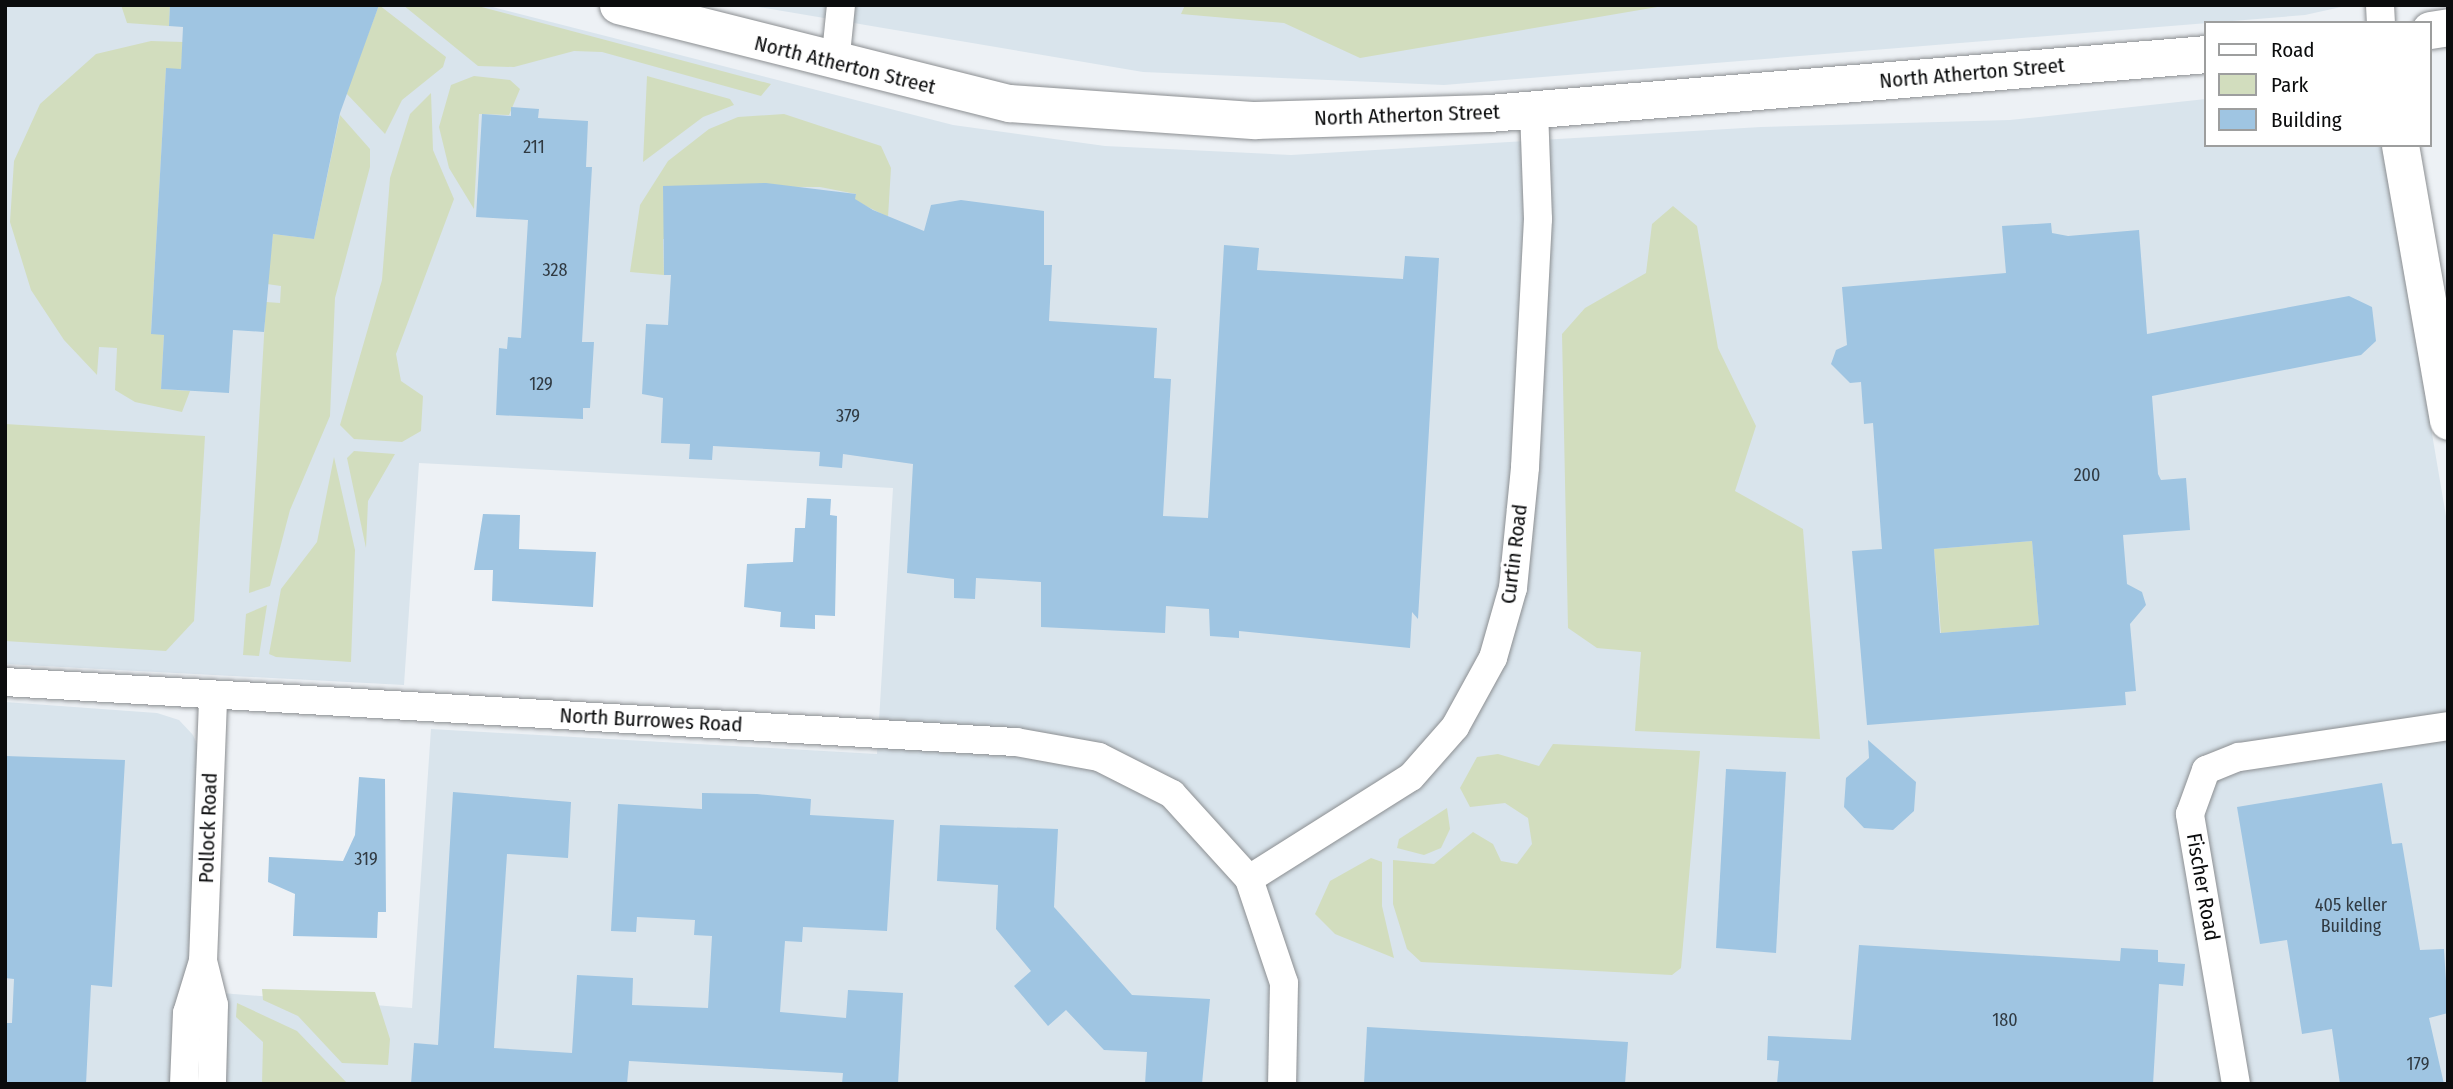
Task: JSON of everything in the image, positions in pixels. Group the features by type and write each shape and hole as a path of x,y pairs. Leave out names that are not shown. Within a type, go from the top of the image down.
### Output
{"main road":[{"name":"North Atherton Street","path":"618,5 835,64 1068,111 1255,120 1534,110 2204,54"},
{"path":"2400,147 2448,421"}],"street":[{"path":"835,64 841,5"},
{"name":"Curtin Road","path":"1249,878 1410,776 1455,727 1493,658 1513,588 1525,467 1538,219 1534,110"},
{"name":"North Burrowes Road","path":"5,682 1071,749 1124,767 1171,794 1249,878"},
{"name":"Pollock Road","path":"184,1084 187,1013 203,961 213,695"},
{"name":"Fischer Road","path":"2236,1084 2190,814 2206,770 2239,757 2448,726"},
{"path":"1249,878 1284,983 1282,1084"},
{"name":"Pollock Road","path":"203,961 214,1005 212,1084"}],"shaded area":[{"path":"5,5 485,5 953,125 1105,146 1291,155 1761,127 2010,120 2204,99 2204,147 2383,147 2448,528 2448,1084 5,1084 5,702 157,713 179,720 193,735 202,755 193,935 183,990 412,1008 431,729 877,754 893,488 419,463 404,685 5,664"},
{"path":"747,5 2350,5 2305,15 2204,21 2204,23 1444,85 1143,72"}],"green space":[{"path":"121,5 170,5 169,26 127,23"},
{"path":"379,5 446,57 443,67 402,100 385,134 346,93"},
{"path":"403,5 474,5 771,84 761,96 602,52 574,51 514,67 478,66"},
{"path":"1185,5 1669,5 1360,58 1284,23 1181,14"},
{"path":"151,41 183,42 181,69 166,69 151,333 164,335 161,389 190,391 182,412 135,402 115,390 117,348 99,347 97,375 64,340 31,290 10,222 14,161 40,104 96,54"},
{"path":"474,76 510,80 520,89 509,115 479,114 474,209 449,168 439,127 451,85"},
{"path":"647,76 730,99 734,105 703,117 643,162"},
{"path":"431,93 433,150 454,199 396,354 401,381 423,396 421,431 402,442 354,439 340,425 382,280 390,178 410,114"},
{"path":"784,114 881,146 891,168 888,217 854,200 856,194 820,187 663,186 671,239 663,239 664,275 630,272 640,205 668,161 709,129 738,117"},
{"path":"340,115 370,149 370,167 335,298 330,416 290,510 270,586 249,593 266,302 280,303 281,286 267,284 273,234 314,239"},
{"path":"1673,206 1697,226 1718,348 1756,426 1735,491 1803,529 1820,739 1635,731 1641,652 1597,648 1568,628 1562,334 1585,308 1646,273 1652,224"},
{"path":"5,424 205,436 194,621 166,651 5,641"},
{"path":"354,451 395,454 368,501 366,548 347,458"},
{"path":"334,457 355,550 351,662 276,657 269,654 281,589 317,542"},
{"path":"2032,541 2039,625 1941,633 1934,549"},
{"path":"267,605 259,656 243,655 246,614"},
{"path":"1553,744 1700,751 1681,968 1672,975 1421,962 1407,949 1393,904 1393,860 1434,864 1473,832 1493,844 1501,861 1517,864 1532,844 1528,818 1505,803 1470,807 1460,788 1477,757 1498,754 1539,766"},
{"path":"1447,808 1450,829 1441,848 1424,855 1397,848 1399,839"},
{"path":"1371,858 1382,862 1382,906 1394,958 1335,934 1315,914 1330,881"},
{"path":"262,989 375,992 390,1039 388,1065 342,1063 298,1016 263,1000"},
{"path":"237,1003 297,1031 348,1084 262,1084 263,1042 236,1017"}],"building":[{"path":"170,5 379,5 340,113 314,239 273,234 264,332 233,330 229,393 161,389 164,335 151,334 166,68 181,69 183,27 169,26"},
{"path":"511,107 539,109 538,118 588,121 586,167 592,167 582,342 594,342 590,408 583,408 583,419 496,415 499,348 507,349 508,337 521,338 528,220 476,217 482,114 511,116"},
{"path":"766,183 856,194 855,199 873,210 924,231 931,205 961,200 1044,211 1044,265 1052,265 1049,321 1157,328 1154,378 1171,379 1163,516 1208,518 1224,245 1259,248 1257,270 1403,279 1405,256 1439,258 1418,619 1412,612 1410,648 1239,631 1239,638 1210,636 1209,609 1166,606 1165,633 1041,627 1041,582 976,578 975,599 954,598 954,579 907,573 913,464 843,454 842,468 819,466 820,452 713,446 712,460 689,459 690,444 661,443 663,398 642,394 646,324 668,325 671,275 664,275 663,186"},
{"path":"2051,223 2052,233 2068,236 2139,230 2147,334 2349,296 2372,307 2376,341 2361,355 2152,396 2158,474 2161,480 2186,478 2190,530 2123,535 2127,584 2142,592 2146,605 2130,624 2136,691 2125,692 2126,705 1867,725 1852,551 1882,549 1873,423 1864,424 1861,382 1850,383 1831,364 1836,350 1847,345 1842,287 2006,273 2002,226","holes":["2032,541 2039,625 1940,633 1934,549"]},
{"path":"807,498 831,499 830,515 837,516 835,616 815,615 815,629 780,627 781,612 744,607 747,564 793,562 795,528 805,528"},
{"path":"483,514 520,515 519,549 596,552 593,607 492,601 493,570 474,570"},
{"path":"1868,740 1916,782 1914,811 1893,830 1864,828 1844,807 1846,778 1869,758"},
{"path":"5,756 125,760 112,987 91,985 86,1084 5,1084 5,1023 12,1023 14,979 5,978"},
{"path":"1726,769 1786,772 1776,953 1716,948"},
{"path":"359,777 385,779 386,912 378,912 377,938 293,936 295,894 268,882 269,857 343,861 355,835"},
{"path":"2382,783 2392,844 2402,843 2420,950 2444,949 2448,1013 2429,1018 2444,1084 2340,1084 2332,1029 2302,1034 2287,940 2260,944 2237,807"},
{"path":"453,792 571,802 568,858 507,854 494,1048 572,1053 577,975 633,978 632,1005 708,1008 712,936 694,935 695,920 637,917 636,932 611,931 618,804 702,809 702,793 757,794 811,799 810,815 894,820 887,931 803,927 802,942 785,941 780,1012 846,1018 848,990 903,993 898,1084 842,1084 843,1073 629,1061 627,1084 411,1084 414,1043 438,1045"},
{"path":"940,825 1058,829 1054,907 1132,995 1210,999 1202,1084 1145,1084 1147,1052 1104,1050 1066,1010 1048,1026 1014,986 1031,971 996,929 998,885 937,881"},
{"path":"1859,945 2120,961 2121,948 2158,950 2158,962 2185,964 2183,986 2159,984 2153,1084 1777,1084 1779,1061 1767,1060 1768,1036 1851,1040"},
{"path":"1367,1027 1628,1042 1625,1084 1364,1084"}]}
